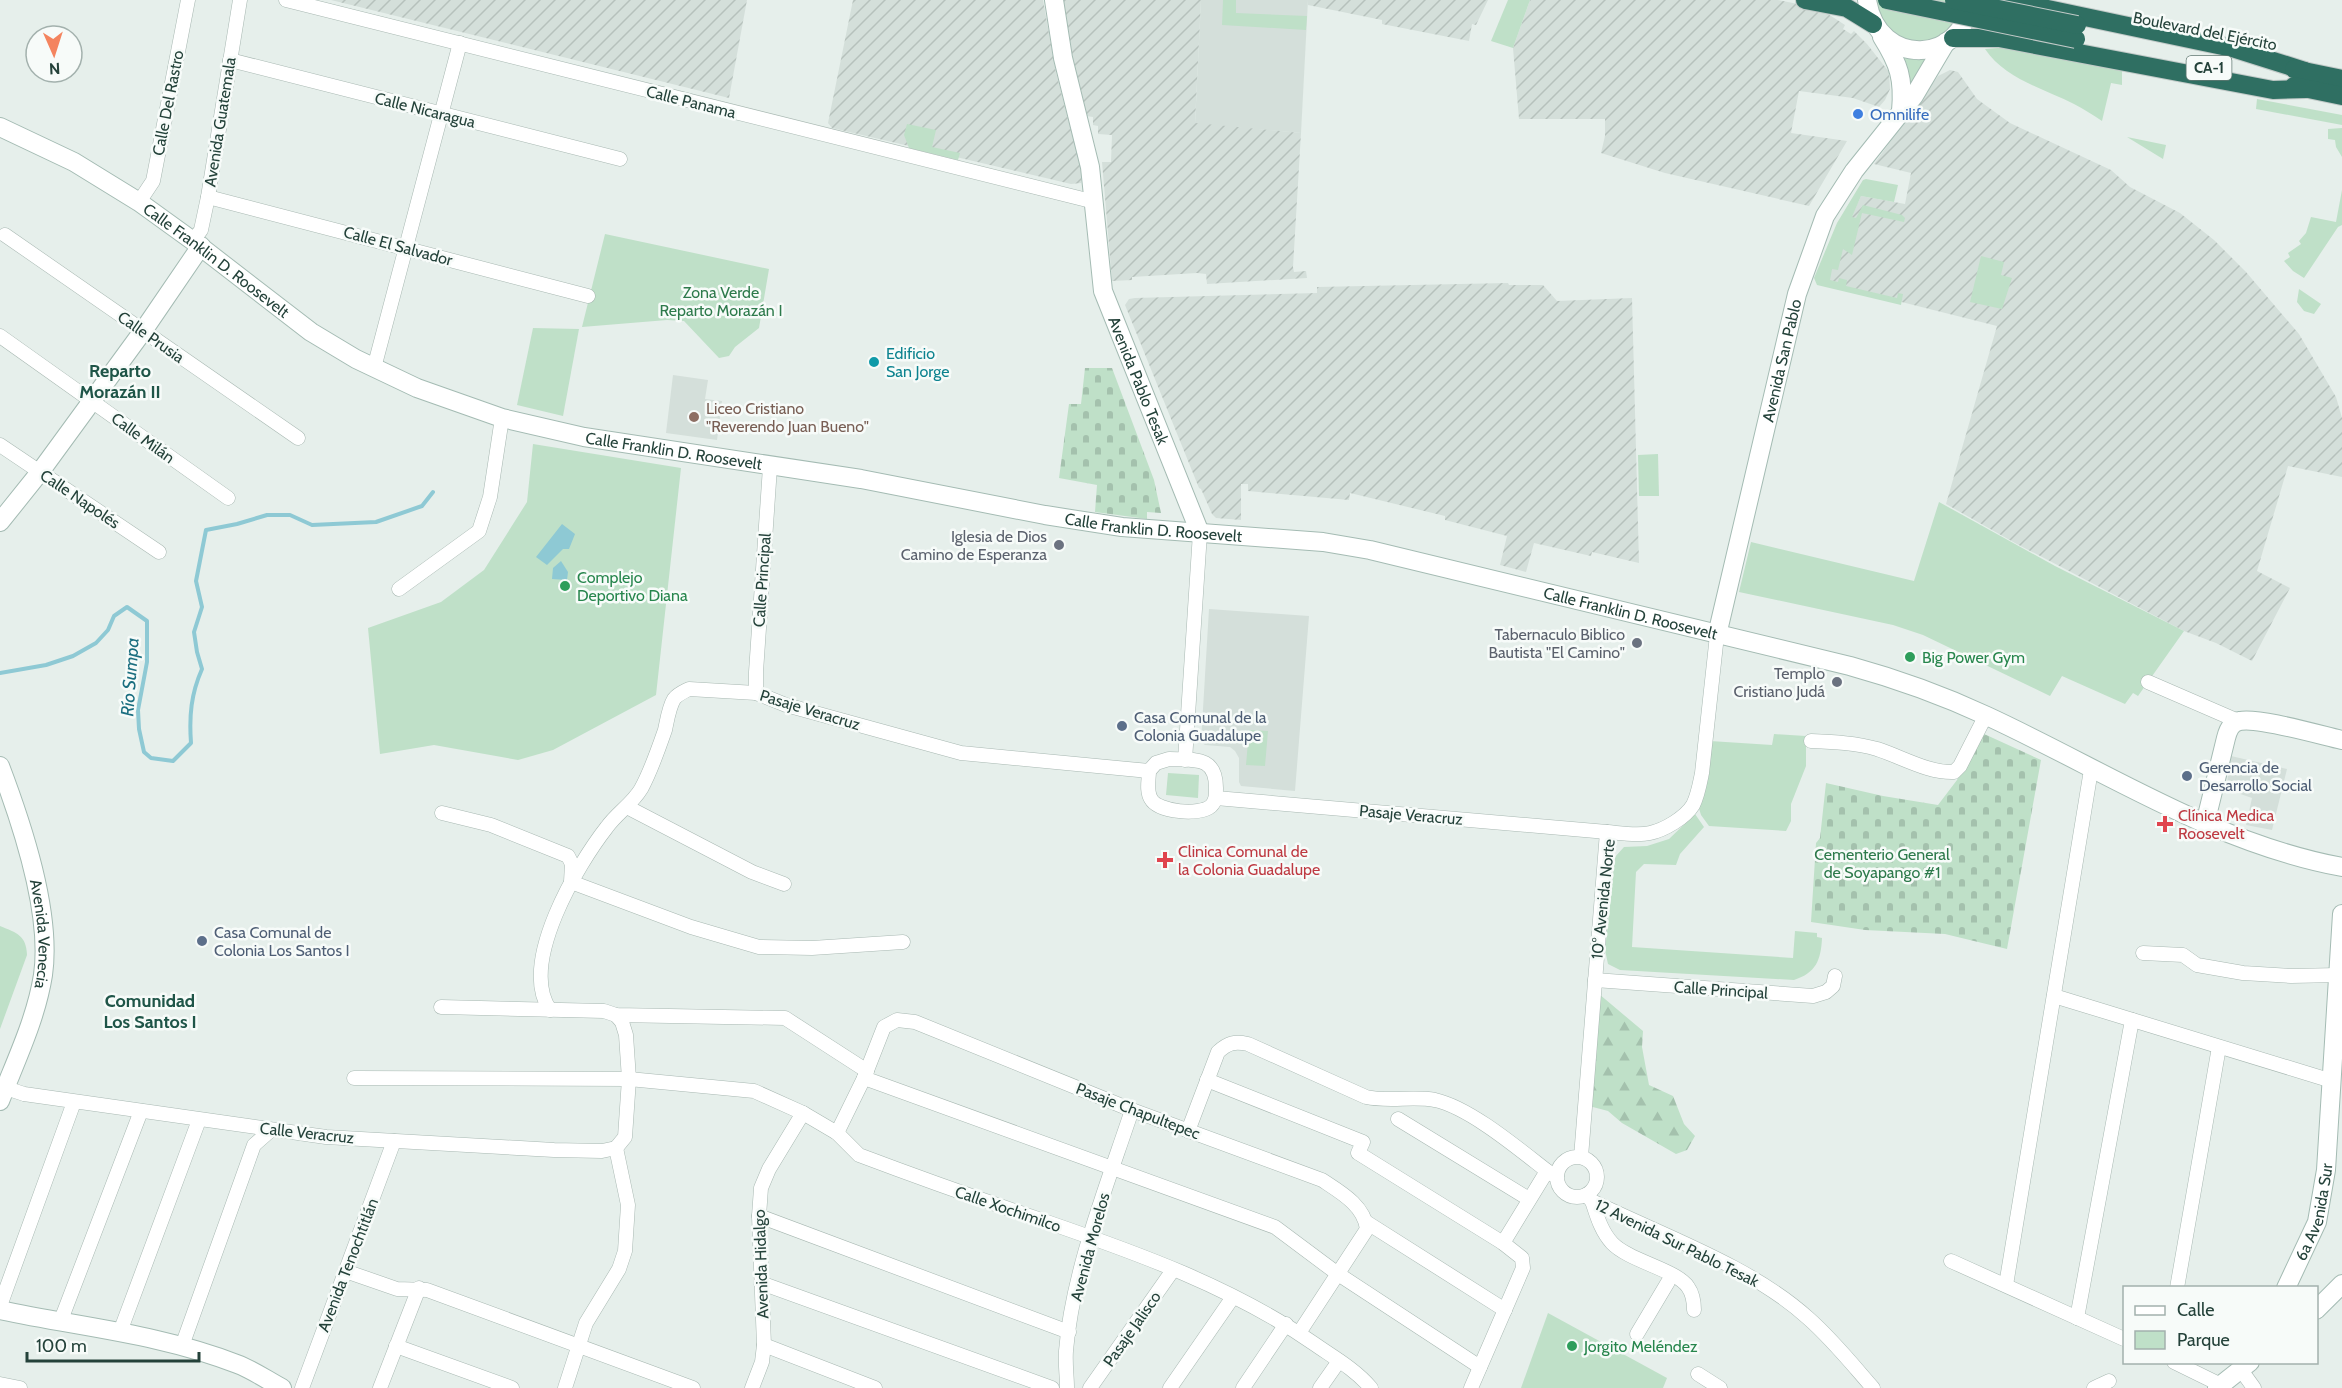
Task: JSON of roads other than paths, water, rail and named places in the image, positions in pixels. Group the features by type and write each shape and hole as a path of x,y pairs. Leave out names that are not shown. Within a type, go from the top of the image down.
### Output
{"highway":[{"path":"1805,0 1846,8 1876,28"},
{"name":"Boulevard del Ejército","path":"1887,0 2076,32 2305,80 2342,96"},
{"name":"Boulevard del Ejército","path":"1953,0 2076,32"},
{"path":"2005,0 2232,48 2305,80"},
{"path":"1949,40 1999,38 2273,90 2305,80"},
{"name":"Boulevard del Ejército","path":"2305,80 2342,79"}],"main road":[{"name":"Avenida Pablo Tesak","path":"1054,0 1063,58 1090,167 1103,291 1200,533"},
{"path":"1867,0 1876,28 1900,71 1903,88 1901,111"},
{"name":"Avenida San Pablo","path":"1717,635 1797,294 1811,250 1825,216 1854,171 1915,94 1949,40 1960,29 1968,12 1969,0"},
{"path":"1876,28 1893,44 1910,50 1929,49 1949,40"},
{"name":"Calle Franklin D. Roosevelt","path":"0,127 74,162 139,202 311,332 374,368 417,388 502,418 584,437 861,479 1045,515 1112,525 1323,542 1370,550 1898,679 1986,715 2091,770 2205,824 2272,850 2342,867"},
{"path":"0,522 40,472 143,331 197,244"},
{"path":"2205,824 2233,725 2256,721 2342,740"},
{"name":"Avenida Venecia","path":"0,766 31,860 44,940 43,974 36,1006 13,1071 2,1092"},
{"name":"6a Avenida Sur","path":"2286,1286 2316,1222 2322,1199 2342,914"},
{"path":"2318,1308 2342,1284"},
{"path":"0,1308 182,1346 240,1365 282,1388"},
{"path":"2219,1386 2245,1366"}],"street":[{"name":"Calle Del Rastro","path":"139,202 153,181 188,0"},
{"name":"Avenida Guatemala","path":"197,244 208,197 240,0"},
{"name":"Calle Panama","path":"286,0 1095,202"},
{"path":"374,368 460,44"},
{"name":"Calle Nicaragua","path":"230,60 620,159"},
{"name":"Calle El Salvador","path":"208,197 588,296"},
{"name":"Calle Prusia","path":"5,235 297,438"},
{"name":"Calle Milán","path":"0,336 228,498"},
{"path":"399,588 479,531 490,498 502,418"},
{"name":"Calle Napolés","path":"0,445 159,552"},
{"name":"Calle Principal","path":"756,693 770,467"},
{"name":"Avenida Pablo Tesak","path":"1185,759 1200,533"},
{"name":"10° Avenida Norte","path":"1581,1157 1607,832 1649,833 1671,824 1692,806 1702,773 1717,635"},
{"path":"2148,682 2233,725"},
{"name":"Pasaje Veracruz","path":"550,1010 543,994 542,956 546,938 590,849 639,792 651,769 674,700 689,689 756,693 786,705 945,750 1149,771"},
{"path":"1811,741 1851,743 1941,772 1954,772 1960,766 1986,715"},
{"path":"1185,759 1203,761 1214,771 1216,798 1212,805 1204,810 1164,809 1155,804 1149,794 1149,771 1153,765 1162,760 1185,759"},
{"path":"2006,1285 2091,770"},
{"name":"Pasaje Veracruz","path":"1216,798 1607,832"},
{"path":"627,807 752,872 784,884"},
{"path":"442,813 491,825 567,856 572,864 572,882 691,927 759,947 812,948 903,942"},
{"path":"2143,953 2182,955 2197,965 2243,973 2338,975"},
{"name":"Calle Principal","path":"1594,980 1814,996 1826,993 1833,986 1835,976"},
{"path":"2054,996 2332,1081"},
{"path":"441,1007 604,1011 616,1015 785,1018 866,1074 1275,1227 1338,1274 1480,1367"},
{"path":"565,1388 586,1323 619,1269 625,1251 628,1205 616,1148 625,1137 629,1079 626,1035 622,1022 616,1015"},
{"name":"Pasaje Chapultepec","path":"837,1133 866,1074 884,1027 897,1020 915,1022 1132,1110 1322,1180 1347,1197 1361,1212 1366,1222"},
{"path":"2077,1318 2132,1020"},
{"path":"1188,1131 1218,1052 1227,1044 1236,1042 1248,1044 1366,1097 1379,1100 1434,1100 1450,1105 1473,1117 1552,1173 1567,1194 1589,1198"},
{"path":"2177,1286 2219,1047"},
{"name":"Calle Xochimilco","path":"354,1078 629,1079 754,1091 803,1113 837,1133 859,1155 1138,1254 1233,1297 1286,1324 1360,1376 1371,1388"},
{"path":"1207,1080 1363,1143 1358,1153 1503,1243 1522,1258 1523,1268 1471,1388"},
{"name":"Calle Veracruz","path":"2,1092 326,1137 554,1150 602,1151 616,1148"},
{"path":"0,1308 74,1102"},
{"name":"Avenida Morelos","path":"1067,1388 1066,1351 1090,1237 1132,1110"},
{"path":"61,1320 141,1111"},
{"name":"Avenida Hidalgo","path":"752,1388 762,1362 764,1345 759,1216 761,1188 769,1169 803,1113"},
{"path":"120,1332 199,1119"},
{"path":"1398,1119 1529,1199"},
{"path":"182,1346 254,1145 271,1130"},
{"name":"Avenida Tenochtitlán","path":"302,1388 393,1141"},
{"path":"1503,1243 1529,1199 1552,1173 1573,1157 1581,1157 1593,1164 1598,1177 1597,1184 1589,1198"},
{"path":"1589,1198 1600,1227 1613,1244 1637,1260 1681,1280 1688,1287 1694,1310"},
{"name":"12 Avenida Sur Pablo Tesak","path":"1589,1198 1712,1257 1773,1290 1808,1317 1873,1388"},
{"path":"759,1216 1069,1332"},
{"path":"1366,1222 1505,1310"},
{"path":"1299,1333 1363,1237 1366,1222"},
{"path":"1951,1261 2123,1340"},
{"name":"Pasaje Jalisco","path":"1090,1388 1173,1270"},
{"path":"345,1271 397,1289 419,1288 693,1388"},
{"path":"1637,1334 1668,1282"},
{"path":"761,1283 1052,1388"},
{"path":"380,1388 419,1288"},
{"path":"1170,1388 1233,1297"},
{"path":"1243,1388 1286,1324"},
{"path":"764,1345 875,1388"},
{"path":"396,1346 512,1388"},
{"path":"1320,1388 1339,1361"},
{"path":"2178,1364 2219,1386"},
{"path":"2245,1366 2254,1388"},
{"path":"1698,1374 1720,1388"},
{"path":"2094,1388 2109,1381"},
{"path":"0,1384 20,1388"}],"water":[{"path":"562,524 575,534 569,549 563,549 547,565 536,557"},
{"path":"561,561 568,572 567,580 552,579 553,568"}],"waterway":[{"name":"Río Sumpa","path":"0,673 46,665 73,656 96,643 108,630 114,616 127,607 147,621 147,662 138,710 144,752 151,758 173,761 191,743 192,705 195,687 202,669 194,632 202,607 196,581 206,530 267,515 290,515 312,525 376,522 422,506 433,492"}],"place":[{"name":"Omnilife","path":"1858,114"},
{"name":"Edificio San Jorge","path":"874,362"},
{"name":"Liceo Cristiano \"Reverendo Juan Bueno\"","path":"694,417"},
{"name":"Iglesia de Dios Camino de Esperanza","path":"1059,545"},
{"name":"Complejo Deportivo Diana","path":"565,586"},
{"name":"Tabernaculo Biblico Bautista \"El Camino\"","path":"1637,643"},
{"name":"Big Power Gym","path":"1910,657"},
{"name":"Templo Cristiano Judá","path":"1837,682"},
{"name":"Casa Comunal de la Colonia Guadalupe","path":"1122,726"},
{"name":"Gerencia de Desarrollo Social","path":"2187,776"},
{"name":"Clínica Medica Roosevelt","path":"2165,824"},
{"name":"Clinica Comunal de la Colonia Guadalupe","path":"1165,860"},
{"name":"Casa Comunal de Colonia Los Santos I","path":"202,941"},
{"name":"Jorgito Meléndez","path":"1572,1346"}],"district":[{"name":"Reparto Morazán II","path":"120,382"},
{"name":"Comunidad Los Santos I","path":"150,1011"}],"park label":[{"name":"Zona Verde Reparto Morazán I","path":"721,301"},
{"name":"Cementerio General de Soyapango #1","path":"1882,863"}]}
